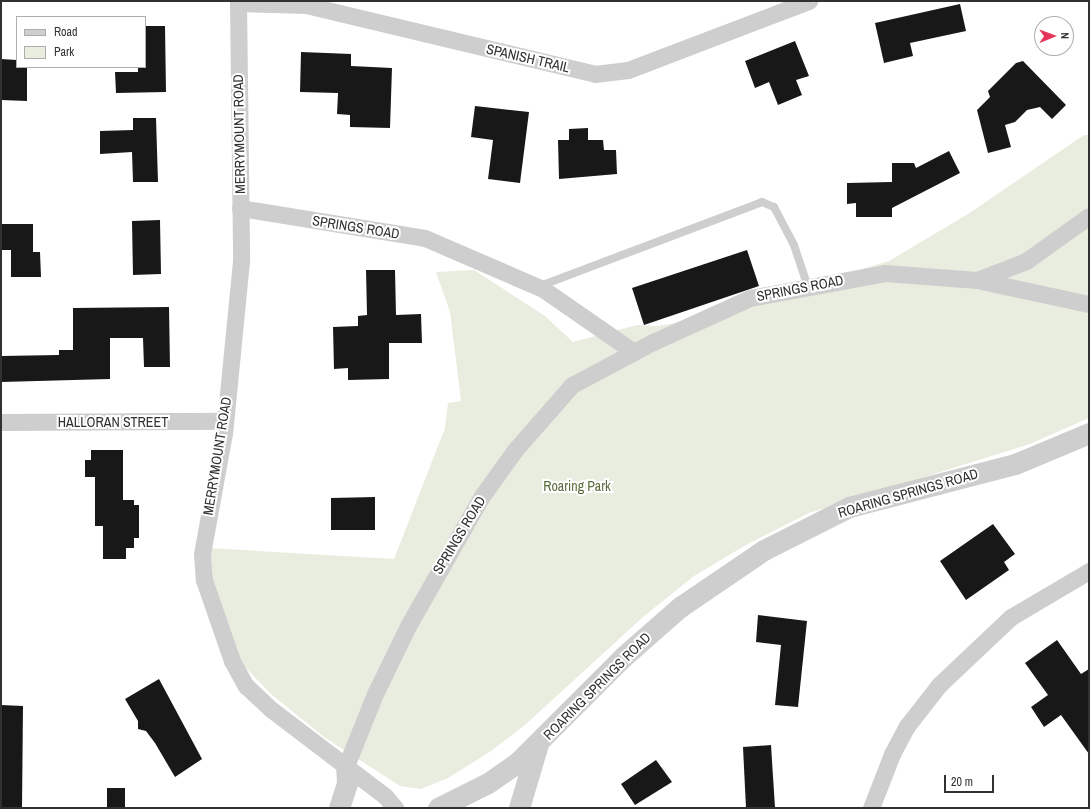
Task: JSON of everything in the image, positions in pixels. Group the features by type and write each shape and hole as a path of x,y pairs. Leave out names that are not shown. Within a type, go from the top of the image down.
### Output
{"street":[{"name":"SPANISH TRAIL","path":"238,2 306,5 595,74 628,70 809,1"},
{"name":"MERRYMOUNT ROAD","path":"238,2 241,261 225,421 202,554 204,580 214,614 232,661 246,686 346,766 395,808"},
{"name":"SPRINGS ROAD","path":"240,208 425,238 538,287 634,352"},
{"name":"SPRINGS ROAD","path":"977,280 1026,261 1089,216"},
{"name":"SPRINGS ROAD","path":"346,766 375,694 408,626 482,496 515,450 572,385 634,352 750,298 885,273 977,280 1089,304"},
{"name":"HALLORAN STREET","path":"1,422 225,421"},
{"name":"ROARING SPRINGS ROAD","path":"438,808 488,783 538,744 622,657 674,612 710,584 764,550 849,507 1015,464 1089,433"},
{"path":"871,808 892,754 907,726 939,685 1011,618 1089,571"},
{"path":"519,808 538,744"},
{"path":"339,808 346,783 346,766"}],"lane":[{"path":"538,287 762,202 774,208 794,245 808,287"}],"green space":[{"name":"Roaring Park","path":"1084,135 1089,135 1089,418 1030,444 809,513 746,545 694,576 643,617 525,725 491,751 448,778 421,789 400,786 324,737 271,694 237,659 209,580 209,548 394,559 445,428 448,403 461,401 450,312 436,272 474,270 545,316 573,342 637,325 657,326 689,321 889,261 968,214"}],"building":[{"path":"960,4 966,31 910,43 913,56 884,63 875,23"},
{"path":"146,26 165,26 166,92 116,93 115,72 138,72 138,68 146,68"},
{"path":"795,41 809,76 796,80 802,95 778,105 769,82 755,88 745,61"},
{"path":"301,52 351,54 351,66 392,68 390,128 350,127 350,115 337,114 338,93 300,92"},
{"path":"1,59 16,60 16,68 27,68 27,101 1,100"},
{"path":"1023,61 1066,105 1052,119 1040,107 1027,110 1015,122 1005,125 1011,147 988,153 977,110 990,97 988,91 1016,63"},
{"path":"475,106 529,112 520,183 488,179 493,140 471,137"},
{"path":"133,118 156,118 158,182 133,182 132,152 100,154 100,131 133,130"},
{"path":"588,128 588,140 603,140 604,150 616,150 617,174 559,179 558,140 569,140 569,129"},
{"path":"949,151 960,173 892,208 892,217 856,217 856,203 847,204 847,183 892,182 892,163 914,163 916,168"},
{"path":"160,220 161,274 133,275 132,221"},
{"path":"1,224 33,224 33,252 40,252 41,277 11,277 11,250 1,250"},
{"path":"747,250 759,286 644,325 632,288"},
{"path":"366,270 395,270 396,315 421,314 422,343 389,343 389,379 348,380 348,368 334,369 333,327 358,326 358,316 367,315"},
{"path":"169,307 170,367 144,367 143,338 110,338 110,379 1,382 1,356 59,355 59,350 73,350 73,308"},
{"path":"91,450 123,450 123,500 134,500 134,505 139,505 139,538 134,538 134,548 126,548 126,559 103,559 103,526 95,526 95,477 85,477 85,460 91,460"},
{"path":"375,497 375,530 331,530 331,498"},
{"path":"993,524 1015,554 1004,562 1009,570 966,600 940,561"},
{"path":"758,615 807,621 798,707 775,705 781,645 756,642"},
{"path":"1057,640 1081,674 1089,669 1089,754 1061,715 1044,727 1031,707 1048,695 1025,663"},
{"path":"159,679 202,759 175,777 155,743 146,731 138,729 138,721 125,699"},
{"path":"1,705 23,706 22,808 1,808"},
{"path":"771,745 775,808 746,808 743,747"},
{"path":"656,760 672,782 635,805 621,784"},
{"path":"107,788 125,788 125,808 107,808"}]}
